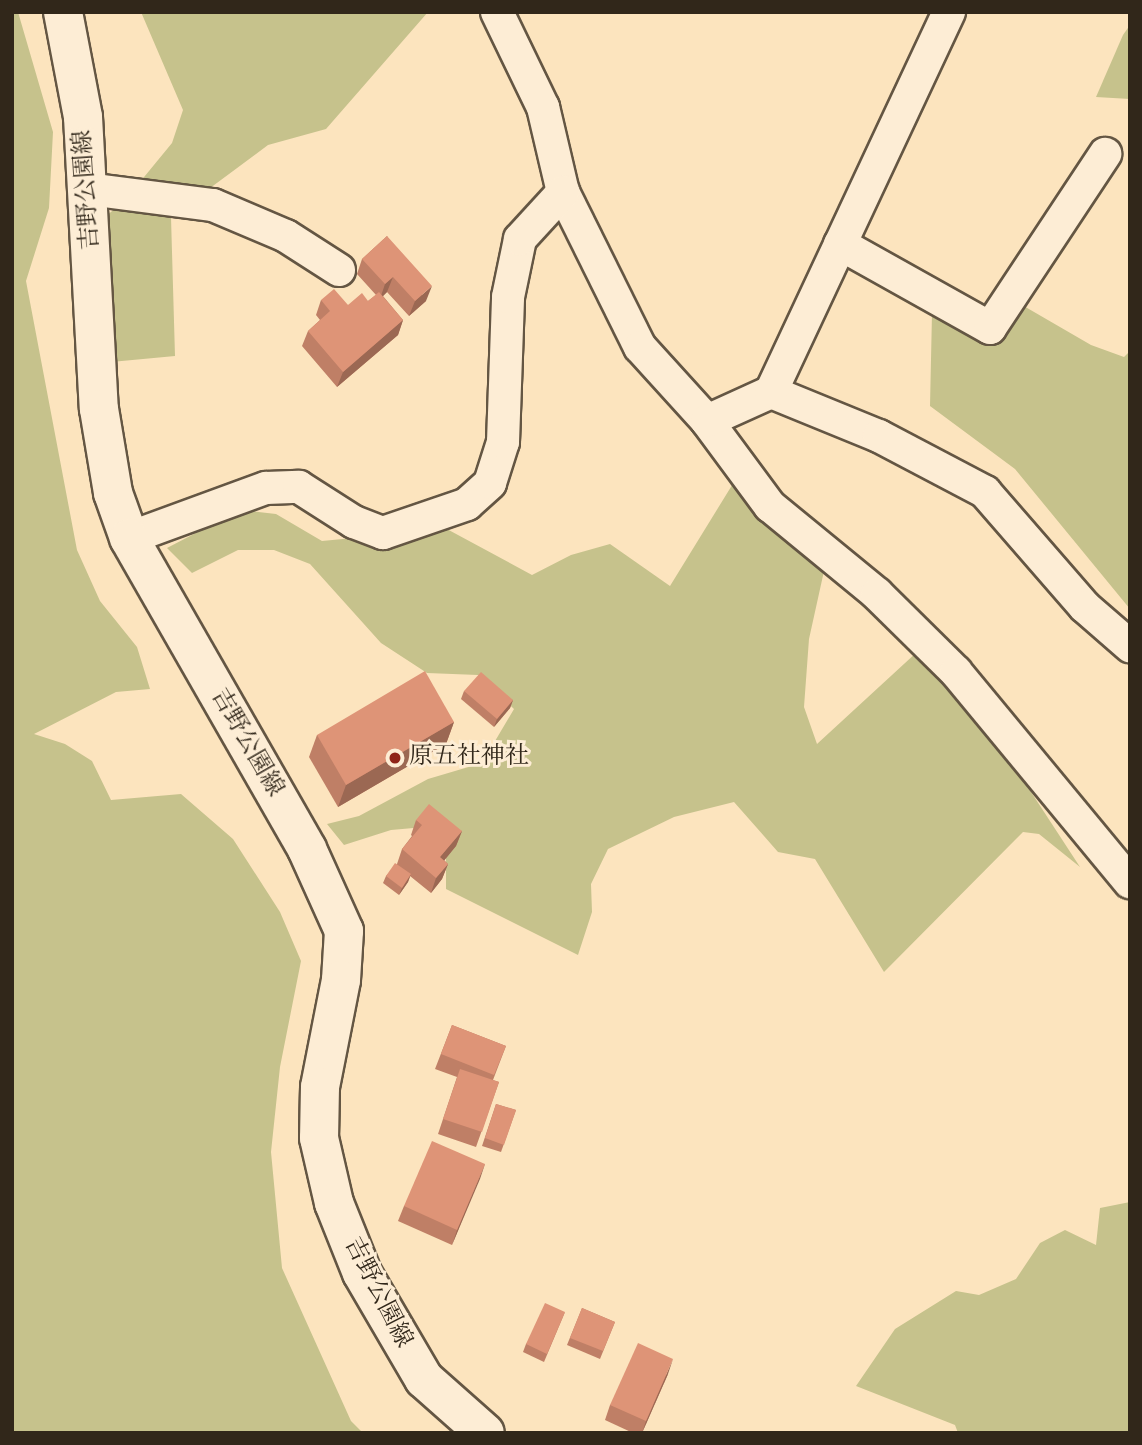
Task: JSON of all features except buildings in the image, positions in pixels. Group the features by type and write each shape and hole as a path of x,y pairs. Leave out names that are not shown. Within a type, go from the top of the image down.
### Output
{"main road":[{"name":"吉野公園線","path":"63,12 83,117 99,409 113,493 129,538 307,849 344,931 341,979 320,1087 319,1138 334,1203 362,1273 424,1378 485,1433"}],"street":[{"path":"497,12 543,107 563,192 640,347 707,421 770,506 877,594 956,672 1130,882"},
{"path":"707,421 771,392 949,12"},
{"path":"840,244 990,328 1105,154"},
{"path":"88,189 214,205 286,236 339,271"},
{"path":"129,538 266,488 299,488 354,522 383,533 467,504 490,484 503,442 508,298 520,239 563,192"},
{"path":"771,392 879,436 985,492 1085,607 1130,646"}],"shaded area":[{"path":"12,12 18,12 53,132 49,208 26,281 77,550 100,601 137,647 150,689 116,692 34,734 65,744 92,761 111,800 181,794 233,839 280,912 301,961 280,1067 271,1152 282,1268 351,1421 363,1433 12,1433"},
{"path":"141,12 428,12 326,129 268,145 171,217 175,356 111,362 104,218 126,199 172,143 183,110"},
{"path":"1130,25 1130,99 1096,97 1123,35"},
{"path":"1022,305 1091,345 1124,357 1130,351 1130,609 1015,469 930,406 932,313 997,344"},
{"path":"734,482 824,571 809,639 804,707 817,744 917,652 1016,769 1080,867 1039,834 1023,832 884,972 815,859 778,852 734,802 674,817 608,849 591,884 592,912 578,955 446,889 446,843 436,826 391,830 344,845 327,824 359,816 428,779 482,763 514,709 478,675 427,673 381,643 310,564 274,550 238,550 192,573 167,548 240,510 276,514 322,541 374,536 432,521 532,575 571,555 610,544 670,586"},
{"path":"1130,1202 1130,1433 958,1433 955,1425 856,1386 895,1329 956,1291 979,1295 1016,1279 1040,1243 1065,1230 1096,1245 1100,1208"}],"place":[{"name":"原五社神社","path":"395,758"}]}
